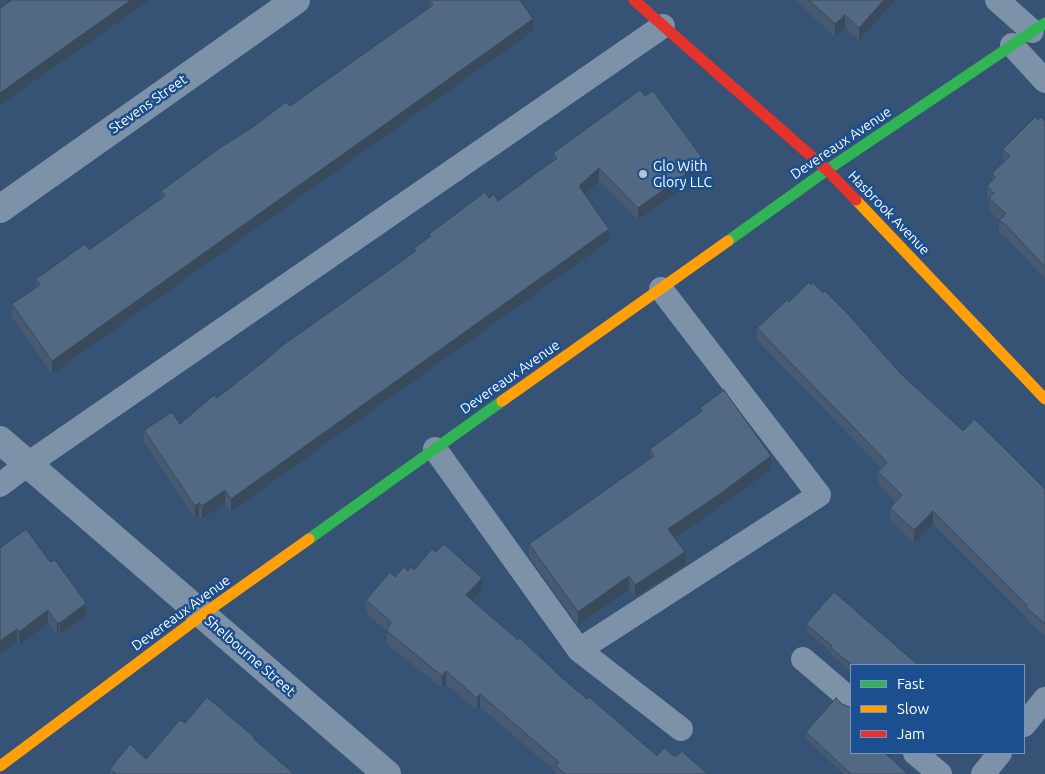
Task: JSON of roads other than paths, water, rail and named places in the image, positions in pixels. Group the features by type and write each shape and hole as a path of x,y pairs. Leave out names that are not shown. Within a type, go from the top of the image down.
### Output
{"street":[{"name":"Stevens Street","path":"0,208 296,0"},
{"name":"Hasbrook Avenue","path":"634,0 827,170 1045,399"},
{"name":"Devereaux Avenue","path":"0,766 202,615 435,449 827,170 1038,27"},
{"name":"Shelbourne Street","path":"0,440 387,774"}],"lane":[{"path":"998,0 1038,27"},
{"path":"0,485 663,26"},
{"path":"1012,45 1045,82"},
{"path":"579,650 820,494 661,289"},
{"path":"435,449 579,650 681,729"},
{"path":"803,659 850,699"},
{"path":"1025,724 1045,699"},
{"path":"916,754 940,774"},
{"path":"983,774 999,754"}],"place":[{"name":"Glo With Glory LLC","path":"643,174"}]}
